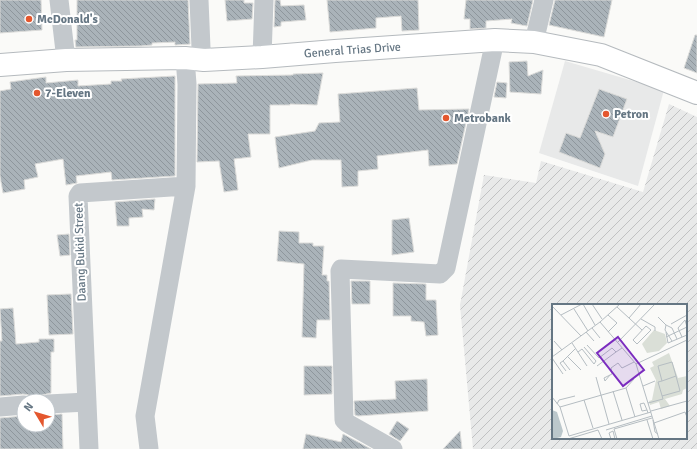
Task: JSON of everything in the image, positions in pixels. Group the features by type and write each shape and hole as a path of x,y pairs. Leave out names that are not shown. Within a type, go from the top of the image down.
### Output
{"main road":[{"name":"General Trias Drive","path":"0,65 66,60 262,57 495,40 534,42 601,55 697,93"}],"street":[{"path":"59,0 66,60"},
{"path":"149,449 145,416 186,186 187,84 194,59 201,48 199,0"},
{"path":"262,57 264,0"},
{"path":"534,42 544,0"},
{"path":"392,449 344,420 340,271 341,269 440,274 446,268 495,40"},
{"name":"Daang Bukid Street","path":"89,449 78,196 80,193 186,186"},
{"path":"56,404 87,402"},
{"path":"0,407 16,406"}],"shaded area":[{"path":"565,61 664,90 638,186 539,153"},
{"path":"669,104 697,117 697,449 473,449 460,305 484,175 536,183 541,161 643,192"}],"building":[{"path":"0,0 41,0 42,30 0,33"},
{"path":"77,0 188,0 190,44 175,45 175,42 152,43 152,45 140,46 76,47"},
{"path":"225,0 244,0 244,3 253,3 252,19 227,21"},
{"path":"275,0 280,0 281,6 304,5 306,20 281,22 281,26 274,27"},
{"path":"327,0 418,0 419,30 402,31 401,16 376,18 376,28 330,32"},
{"path":"466,0 533,0 527,26 511,23 512,19 486,21 486,28 470,29 470,19 464,19"},
{"path":"555,0 612,0 604,37 549,25"},
{"path":"695,35 697,35 697,73 684,68"},
{"path":"527,61 528,76 543,70 541,94 510,92 509,62"},
{"path":"323,73 317,105 270,105 270,134 248,134 251,157 234,159 238,190 224,192 219,161 197,162 198,84 237,83 236,76"},
{"path":"175,76 175,176 112,180 111,172 76,176 77,183 66,185 63,159 35,164 38,177 24,180 25,189 3,193 0,176 0,91 11,89 10,82 46,77 46,83 78,80 78,86 111,84 111,81 122,81 121,79"},
{"path":"497,82 507,83 506,98 494,97"},
{"path":"417,88 419,110 469,109 457,164 429,166 428,150 377,156 378,169 358,171 358,186 342,187 341,160 312,160 279,168 275,137 315,131 319,123 340,122 338,94"},
{"path":"599,89 627,99 613,137 595,131 605,154 600,168 559,152 566,133 580,138"},
{"path":"155,199 154,210 142,209 143,217 129,218 129,226 117,226 115,202"},
{"path":"409,218 414,252 392,255 392,220"},
{"path":"279,231 299,232 299,243 313,243 313,246 324,246 322,275 327,275 327,281 329,281 330,320 317,320 316,338 302,337 304,264 277,261"},
{"path":"69,234 70,255 60,256 57,235"},
{"path":"351,281 370,281 370,304 352,304"},
{"path":"393,283 426,284 426,300 436,300 438,335 426,336 424,322 411,321 411,316 393,316"},
{"path":"71,294 73,334 49,335 47,295"},
{"path":"13,308 16,344 39,342 39,339 54,339 54,352 51,352 51,393 16,393 16,395 0,396 0,341 2,341 0,309"},
{"path":"304,366 332,366 332,394 304,395"},
{"path":"427,379 428,411 355,415 354,401 396,399 395,381"},
{"path":"56,414 62,414 63,449 0,449 0,418 16,417 16,433 56,433"},
{"path":"397,421 409,429 400,441 389,434"},
{"path":"460,431 462,449 443,449"},
{"path":"306,434 341,442 343,434 371,449 303,449"}],"place":[{"name":"McDonald's","path":"29,19"},
{"name":"7-Eleven","path":"37,93"},
{"name":"Petron","path":"606,114"},
{"name":"Metrobank","path":"446,118"}]}
